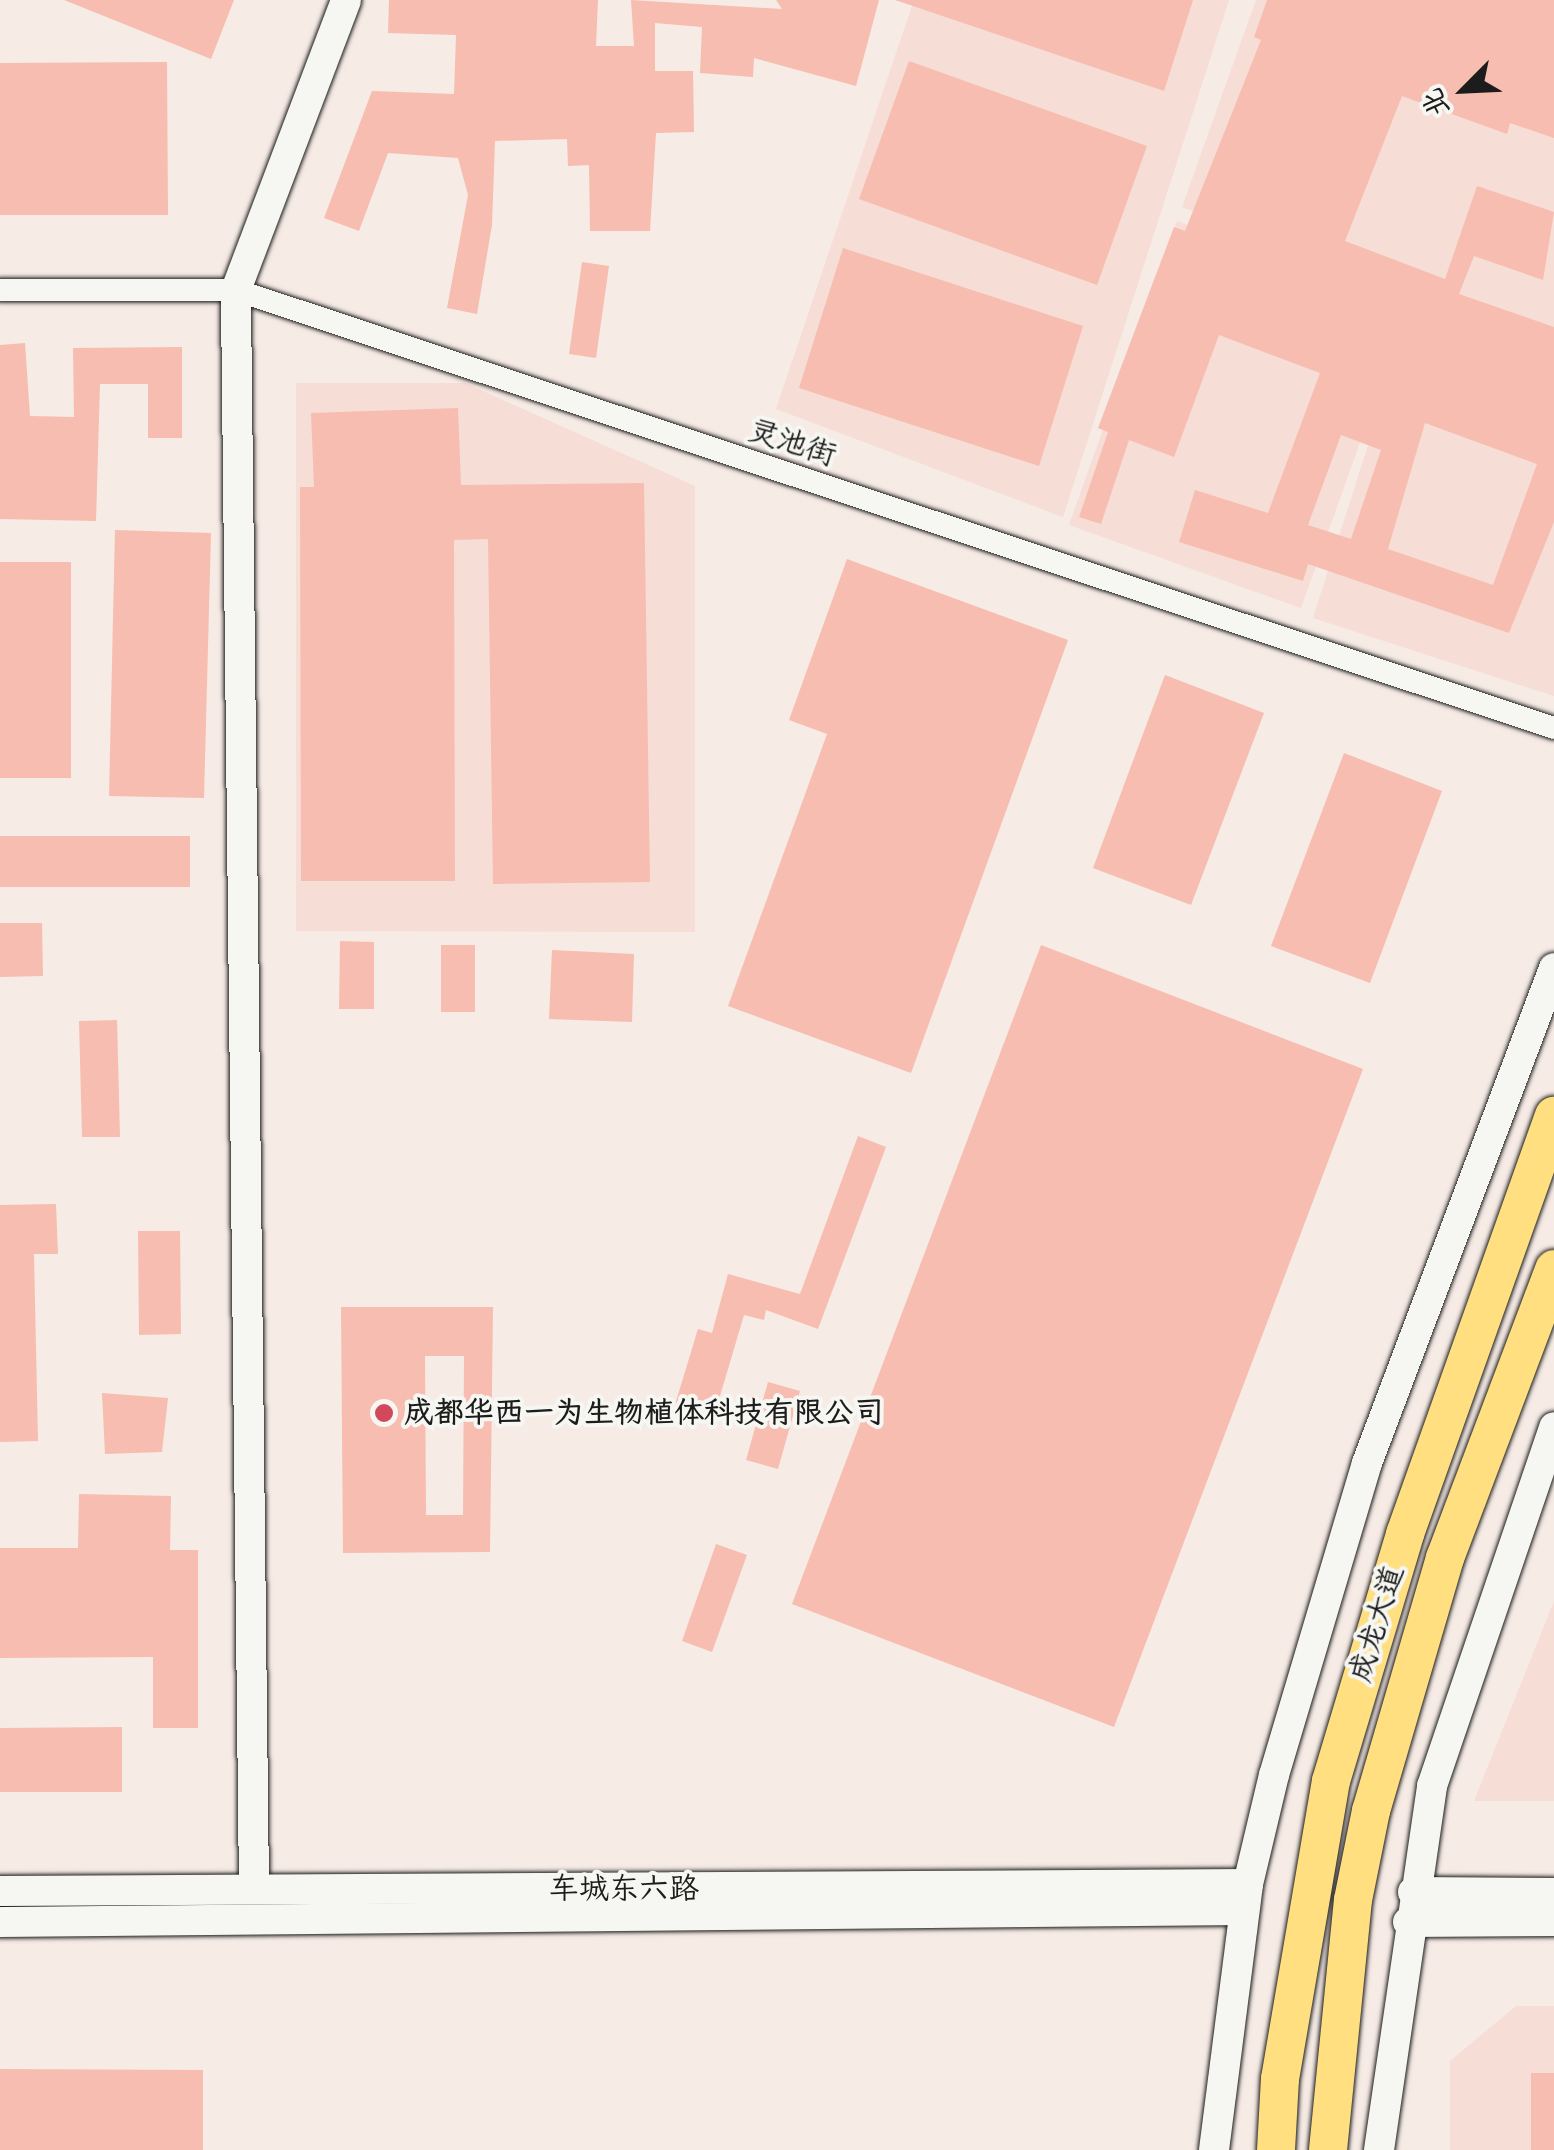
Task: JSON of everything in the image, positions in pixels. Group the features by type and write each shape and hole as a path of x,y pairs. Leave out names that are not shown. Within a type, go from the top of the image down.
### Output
{"highway":[{"name":"成龙大道","path":"1276,2150 1280,2079 1331,1781 1405,1534 1554,1116"},
{"name":"成龙大道","path":"1328,2150 1352,1900 1371,1811 1444,1558 1554,1269"}],"street":[{"path":"254,1888 236,290 346,0"},
{"name":"灵池街","path":"0,290 236,290 1554,728"},
{"path":"1214,2150 1246,1897 1366,1463 1554,968"},
{"path":"1379,2150 1408,1922 1432,1786 1554,1426"},
{"name":"车城东六路","path":"0,1891 254,1888 1246,1897"},
{"path":"1413,1892 1554,1892"},
{"name":"车城东六路","path":"0,1922 1246,1897"},
{"path":"1408,1922 1554,1921"}],"shaded area":[{"path":"914,0 1229,0 1063,517 776,409"},
{"path":"1256,0 1554,0 1554,342 1182,207"},
{"path":"1177,221 1409,305 1301,608 1069,525"},
{"path":"1407,323 1554,371 1554,696 1313,618"},
{"path":"296,383 465,383 695,486 695,932 296,931"},
{"path":"1554,1601 1554,1801 1474,1801"},
{"path":"1516,2006 1554,2006 1554,2150 1450,2150 1450,2061"}],"building":[{"path":"64,0 234,0 211,59"},
{"path":"389,0 598,0 596,46 634,46 631,0 782,9 776,0 879,0 856,86 754,58 753,77 700,73 702,27 655,23 655,71 693,71 694,132 656,133 650,231 590,231 589,165 568,166 567,139 495,141 492,225 477,314 447,308 468,195 458,158 388,153 359,231 324,218 372,91 454,94 456,35 388,33"},
{"path":"895,0 1193,0 1164,91"},
{"path":"1267,0 1554,0 1554,138 1510,123 1507,134 1402,96 1345,241 1445,279 1477,186 1554,212 1543,280 1474,256 1459,294 1554,327 1554,522 1509,633 1308,564 1303,581 1179,542 1195,490 1268,513 1320,373 1219,335 1174,457 1129,440 1101,524 1079,517 1108,432 1098,428 1174,227 1185,231 1261,40 1254,37","holes":["1425,423 1537,464 1493,585 1388,549","1341,435 1381,450 1351,539 1308,525"]},
{"path":"909,61 1147,146 1097,285 859,199"},
{"path":"167,62 168,215 0,215 0,63"},
{"path":"843,248 1083,326 1039,466 799,388"},
{"path":"582,262 609,266 596,358 569,354"},
{"path":"25,343 30,416 74,417 73,348 182,347 182,438 148,438 148,384 100,384 96,521 0,519 0,345"},
{"path":"458,408 461,485 644,483 650,882 493,884 488,539 454,540 455,881 301,881 300,487 314,487 311,413"},
{"path":"115,530 211,533 204,798 109,796"},
{"path":"847,559 1068,640 911,1073 728,1006 827,734 789,720"},
{"path":"0,562 71,562 71,778 0,778"},
{"path":"1165,675 1264,713 1191,905 1093,868"},
{"path":"1344,753 1442,791 1370,983 1271,946"},
{"path":"0,836 190,836 190,887 0,887"},
{"path":"0,923 42,923 43,976 0,977"},
{"path":"340,941 374,942 374,1009 339,1009"},
{"path":"441,945 475,945 475,1012 441,1012"},
{"path":"1041,945 1363,1069 1114,1727 792,1604"},
{"path":"552,950 634,954 632,1022 549,1019"},
{"path":"117,1020 120,1137 82,1137 79,1021"},
{"path":"858,1136 886,1147 818,1329 766,1310 764,1320 744,1315 712,1423 673,1411 698,1329 712,1333 728,1274 800,1294"},
{"path":"56,1204 58,1254 34,1254 38,1441 0,1442 0,1205"},
{"path":"138,1231 180,1231 181,1334 139,1335"},
{"name":"成都华西一为生物植体科技有限公司","path":"341,1307 493,1307 490,1552 343,1553","holes":["425,1356 464,1356 463,1515 426,1515"]},
{"path":"768,1382 800,1391 778,1469 746,1460"},
{"path":"102,1393 168,1398 162,1452 105,1454"},
{"path":"79,1494 171,1496 170,1550 198,1550 198,1728 153,1728 153,1657 0,1658 0,1548 78,1548"},
{"path":"716,1544 747,1555 712,1652 682,1641"},
{"path":"122,1727 122,1792 0,1792 0,1728"},
{"path":"0,2069 203,2070 203,2150 0,2150"},
{"path":"1531,2073 1554,2073 1554,2150 1531,2150"}],"place":[{"name":"成都华西一为生物植体科技有限公司","path":"384,1413"}]}
